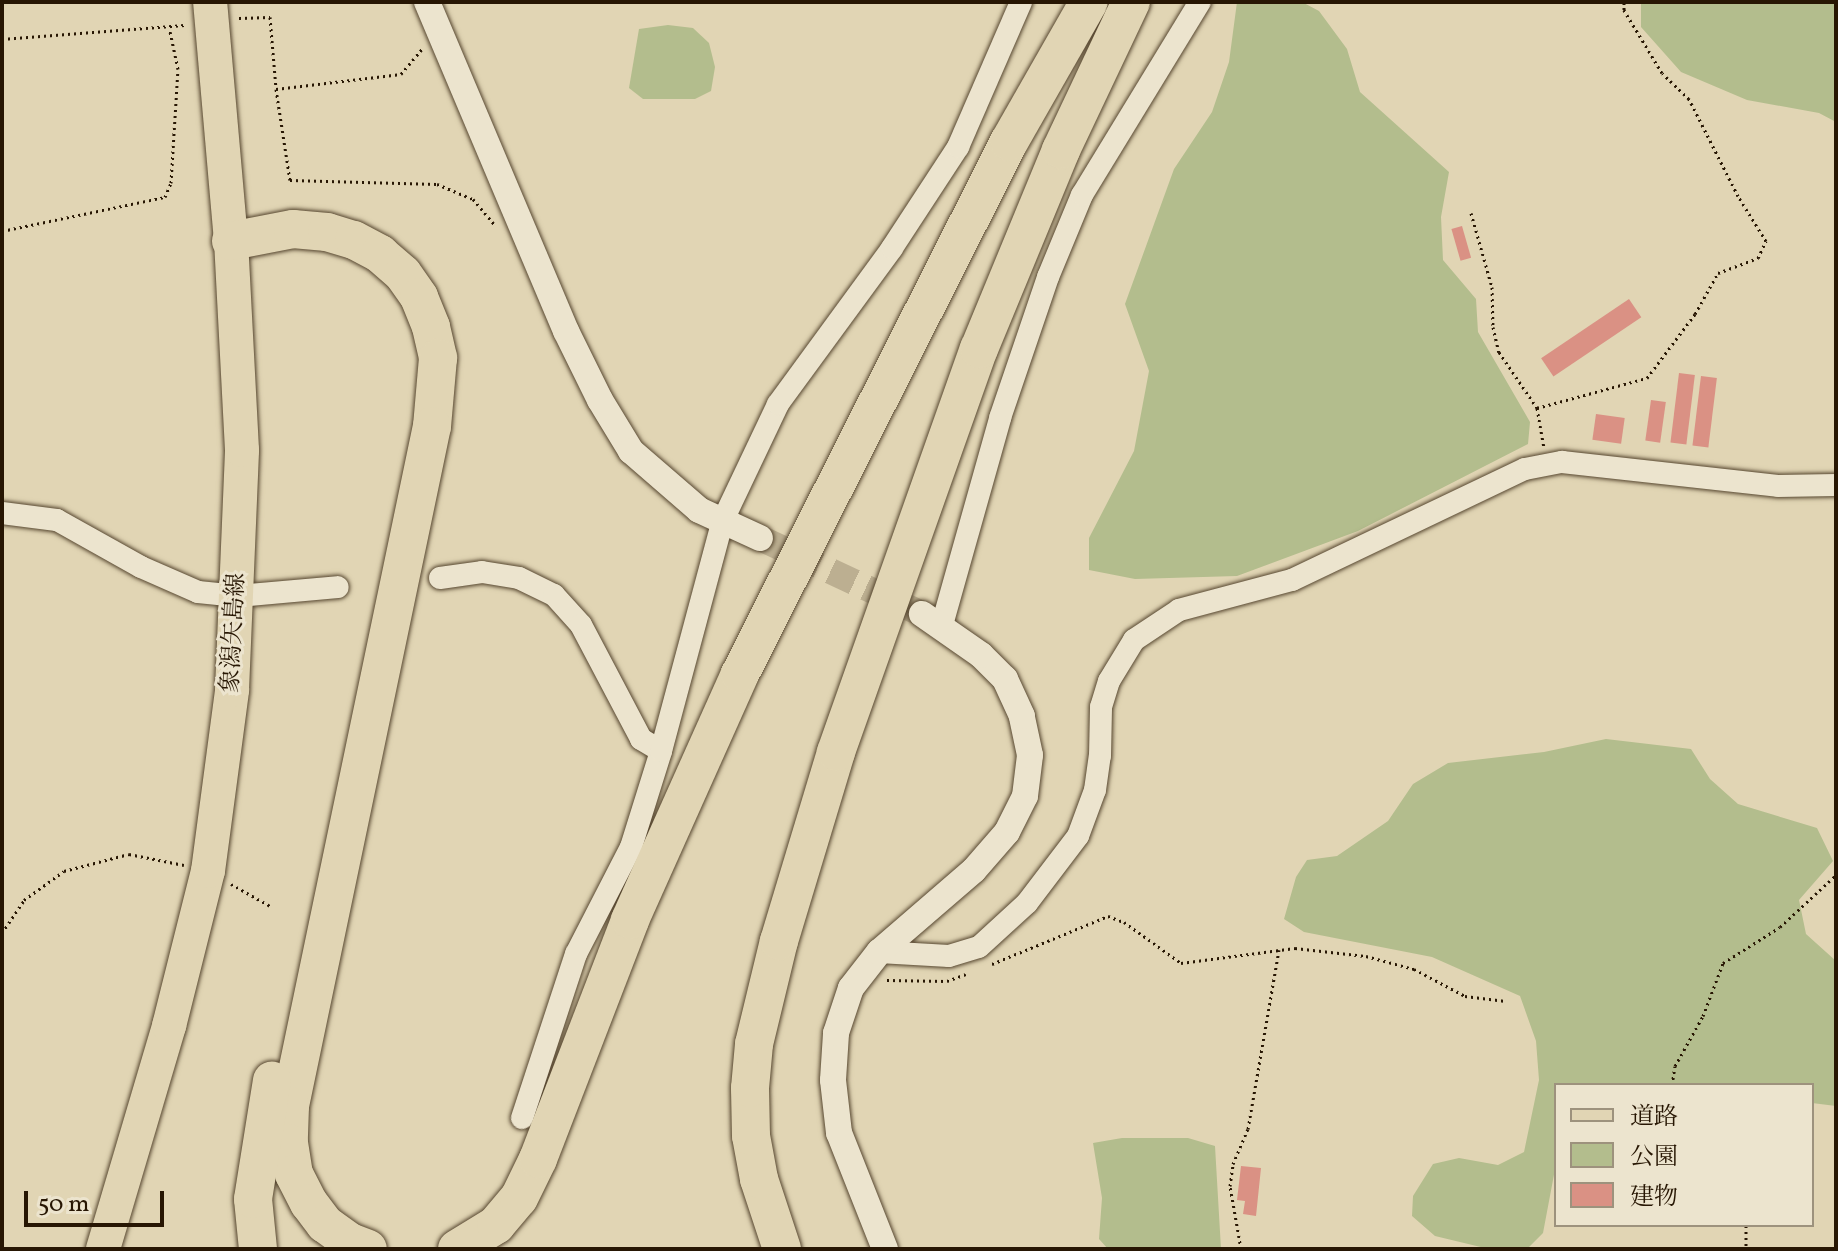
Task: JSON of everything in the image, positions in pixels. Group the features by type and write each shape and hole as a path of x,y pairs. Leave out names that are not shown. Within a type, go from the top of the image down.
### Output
{"highway":[{"path":"457,1249 496,1225 525,1185 630,920 740,674 1009,142 1089,2"},
{"path":"782,1249 759,1179 751,1136 750,1088 756,1029 779,941 836,752 979,349 1061,150 1131,2"},
{"path":"231,241 293,229 327,232 354,240 380,254 403,274 419,297 431,327 438,358 432,426 290,1106 289,1143 294,1174 309,1203 325,1224 350,1242 368,1249"},
{"path":"231,241 324,256 353,266 376,281 396,303 409,329 415,356 410,420 257,1162 253,1199 258,1249"}],"main road":[{"name":"象潟矢島線","path":"103,1249 169,1026 208,871 230,705 238,596 242,450 231,241 211,11"}],"street":[{"path":"427,2 495,170 600,400 631,451 699,510 760,538"},
{"path":"522,1118 576,954 631,847 661,751 723,520 778,404 892,248 958,147 1021,2"},
{"path":"885,1249 839,1133 833,1080 836,1033 851,988 879,952 974,870 1007,832 1025,796 1030,755 1022,716 1005,679 932,620 1048,277 1076,209 1200,2"},
{"path":"879,952 949,956 979,947 1027,903 1078,836 1095,790 1100,756 1101,707 1109,681 1134,640 1153,624 1179,610 1292,580 1525,469 1562,462 1778,486 1836,485"},
{"path":"2,513 57,520 141,567 198,592 238,596 338,587"},
{"path":"440,578 482,572 519,578 554,595 581,625 641,739 661,751"}],"path":[{"path":"1537,408 1647,378 1695,314 1718,273 1758,258 1766,241 1738,196 1689,99 1662,73 1624,10 1624,2"},
{"path":"2,39 169,28 211,11 270,17 276,89 290,180 437,184 473,199 501,232"},
{"path":"2,231 165,197 171,183 178,69 169,28"},
{"path":"276,89 401,74 438,29"},
{"path":"1471,213 1492,287 1493,327 1499,352 1537,408 1545,440 1542,466"},
{"path":"2,933 24,900 64,871 129,854 208,871 272,907"},
{"path":"1672,1083 1675,1066 1703,1016 1723,963 1780,927 1836,875"},
{"path":"986,966 1108,916 1124,922 1181,963 1295,948 1366,956 1414,969 1465,996 1504,1001"},
{"path":"1241,1249 1230,1186 1233,1164 1248,1129 1279,950"},
{"path":"859,977 947,981 973,971"},
{"path":"1746,1227 1746,1249"}],"green space":[{"path":"1237,2 1302,2 1319,11 1347,49 1360,92 1449,172 1441,217 1443,260 1476,299 1478,332 1530,422 1528,444 1358,531 1237,576 1135,579 1089,570 1089,538 1134,451 1149,371 1125,304 1174,169 1212,112 1229,62"},
{"path":"1641,2 1836,2 1836,122 1819,113 1747,100 1681,72 1641,27"},
{"path":"668,25 693,28 709,43 715,67 711,91 695,99 643,99 629,88 639,29"},
{"path":"1606,739 1691,749 1710,779 1738,804 1817,828 1833,861 1799,900 1806,934 1836,961 1836,1106 1814,1103 1814,1083 1554,1083 1554,1175 1543,1233 1528,1248 1489,1249 1435,1236 1412,1216 1413,1196 1433,1164 1459,1158 1498,1165 1524,1152 1539,1080 1536,1041 1520,996 1432,957 1304,932 1284,919 1296,877 1307,860 1337,856 1388,821 1413,784 1448,763 1544,752"},
{"path":"1122,1138 1188,1138 1215,1146 1221,1249 1108,1249 1099,1239 1102,1198 1093,1143"}],"building":[{"path":"1462,226 1471,258 1461,261 1451,229"},
{"path":"1629,299 1641,317 1553,377 1541,358"},
{"path":"1679,373 1695,375 1686,444 1670,442"},
{"path":"1701,376 1717,378 1708,447 1692,445"},
{"path":"1651,400 1666,402 1660,443 1645,441"},
{"path":"1596,414 1625,418 1621,444 1592,440"},
{"path":"1241,1166 1261,1168 1256,1216 1243,1214 1245,1201 1237,1200"}],"tunnel":[{"path":"760,538 922,614"}]}
